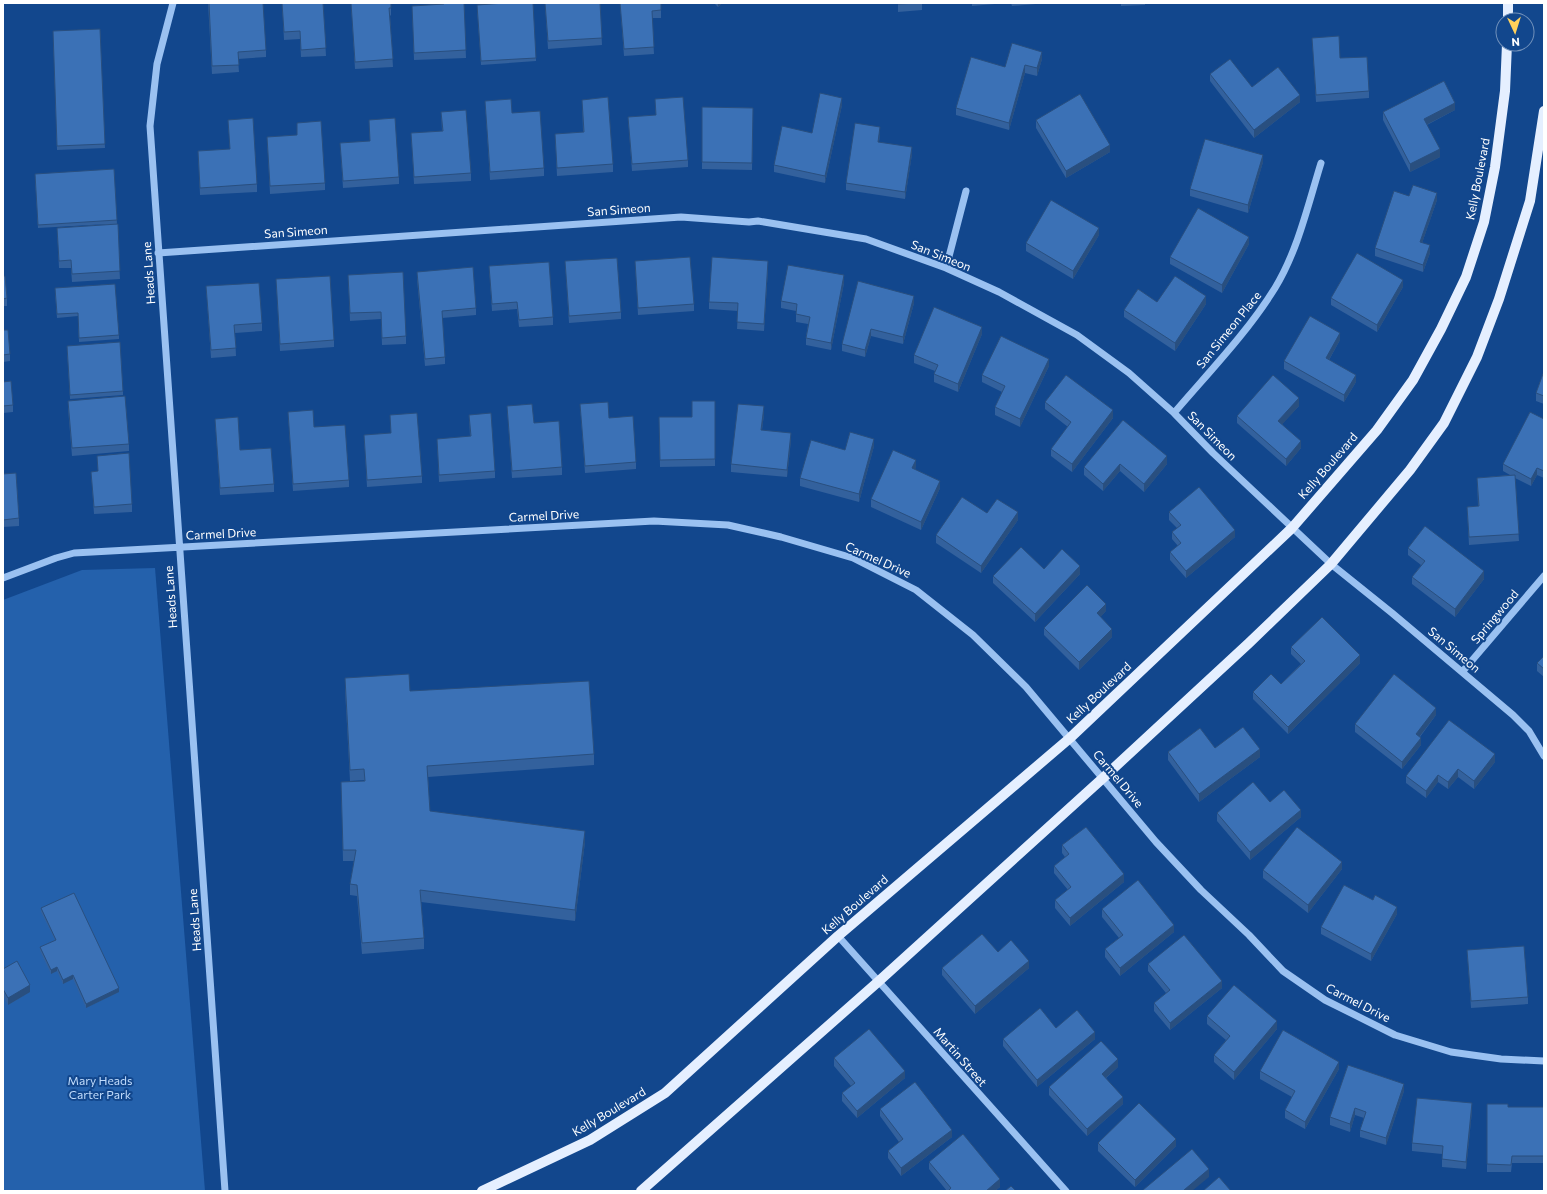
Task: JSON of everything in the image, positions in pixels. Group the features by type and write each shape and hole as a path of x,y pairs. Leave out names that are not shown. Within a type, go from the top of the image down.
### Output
{"main road":[{"name":"Kelly Boulevard","path":"482,1191 590,1140 665,1093 838,936 1070,738 1292,528 1377,430 1413,380 1441,329 1466,277 1484,222 1496,167 1506,91 1507,52"},
{"path":"641,1191 879,980 1103,778 1249,643 1331,564 1410,470 1444,423 1477,358 1499,299 1530,201 1544,111"}],"street":[{"name":"Heads Lane","path":"173,3 157,64 150,126 225,1191"},
{"name":"San Simeon Place","path":"1174,413 1248,327 1276,287 1298,241 1321,163"},
{"path":"946,268 966,191"},
{"name":"San Simeon","path":"158,253 681,217 749,222 758,221 866,239 946,268 999,292 1077,335 1129,373 1174,413 1213,453 1331,564 1463,672 1529,731 1544,756"},
{"name":"Carmel Drive","path":"3,578 56,558 74,553 654,521 728,525 780,537 853,558 916,590 973,635 1026,687 1156,842 1201,890 1249,935 1283,971 1325,1000 1395,1035 1452,1052 1501,1059 1544,1060"},
{"name":"Springwood","path":"1463,672 1544,576"},
{"name":"Martin Street","path":"838,936 879,980 1066,1191"}],"green space":[{"name":"Mary Heads Carter Park","path":"155,568 205,1191 3,1191 3,600 82,570"}],"building":[{"path":"209,3 263,3 266,50 238,52 239,65 212,66"},
{"path":"282,3 323,3 326,48 301,50 300,31 284,32"},
{"path":"351,3 391,3 391,8 389,8 393,59 355,62"},
{"path":"464,3 466,50 414,53 412,6"},
{"path":"533,3 536,58 481,61 477,5"},
{"path":"545,3 600,3 602,38 548,41"},
{"path":"620,3 661,3 661,10 652,11 654,47 624,49"},
{"path":"100,29 105,144 57,146 53,31"},
{"path":"1339,36 1340,58 1367,57 1369,91 1316,95 1312,38"},
{"path":"1012,43 1042,52 1037,68 1025,65 1009,123 956,108 971,57 1005,67"},
{"path":"1230,59 1252,87 1278,67 1300,95 1254,130 1210,74"},
{"path":"1444,81 1455,103 1424,119 1440,149 1410,164 1383,112"},
{"path":"820,93 842,98 825,176 774,165 782,126 812,133"},
{"path":"1080,94 1110,145 1066,171 1036,120"},
{"path":"608,97 613,164 557,168 555,134 584,132 582,100"},
{"path":"683,97 688,160 632,164 628,117 656,115 655,99"},
{"path":"511,99 512,113 540,111 544,168 490,172 485,101"},
{"path":"702,107 753,108 752,163 702,162"},
{"path":"466,110 471,173 414,177 411,133 443,131 441,112"},
{"path":"253,118 257,184 200,188 198,151 230,149 228,120"},
{"path":"395,118 399,177 343,181 340,143 370,141 369,120"},
{"path":"321,121 325,183 270,186 267,137 297,135 297,123"},
{"path":"855,123 880,127 878,142 912,147 905,192 846,183"},
{"path":"1205,139 1263,155 1248,205 1190,189"},
{"path":"114,169 117,220 38,225 35,174"},
{"path":"1413,185 1437,193 1420,242 1430,245 1423,265 1375,248 1394,191 1409,196"},
{"path":"1051,200 1099,228 1073,271 1026,243"},
{"path":"1198,208 1249,237 1222,285 1170,257"},
{"path":"118,224 120,271 72,274 71,260 59,261 57,228"},
{"path":"1357,253 1403,280 1377,325 1331,298"},
{"path":"690,257 694,304 638,308 635,261"},
{"path":"712,257 768,261 764,324 737,322 738,303 709,302"},
{"path":"617,258 621,312 569,316 565,261"},
{"path":"549,262 553,317 519,320 517,302 492,304 489,266"},
{"path":"788,265 844,275 831,343 806,338 810,317 796,314 797,304 781,301"},
{"path":"473,267 476,308 442,311 445,357 425,359 417,272"},
{"path":"403,272 406,336 382,338 381,312 350,313 348,275"},
{"path":"3,276 5,276 7,298 3,299"},
{"path":"330,276 334,340 280,344 276,279"},
{"path":"1175,276 1206,296 1175,343 1124,310 1138,289 1157,302"},
{"path":"858,281 914,296 903,337 871,329 865,350 842,344"},
{"path":"259,283 262,323 234,325 236,348 211,350 206,286"},
{"path":"115,284 119,335 79,338 78,313 57,314 55,288"},
{"path":"934,307 982,327 958,384 934,374 938,365 914,355"},
{"path":"1310,316 1340,333 1326,358 1356,375 1344,395 1284,361"},
{"path":"3,330 8,330 10,354 3,355"},
{"path":"1001,336 1049,359 1020,419 995,407 1005,386 982,375"},
{"path":"120,342 123,391 70,395 67,346"},
{"path":"1544,371 1544,396 1536,393"},
{"path":"1066,375 1113,410 1072,464 1051,449 1071,422 1045,402"},
{"path":"1273,375 1299,398 1278,421 1301,441 1286,459 1237,416"},
{"path":"11,381 13,405 3,406 3,382"},
{"path":"125,396 129,444 72,448 68,401"},
{"path":"692,401 715,401 715,459 660,460 659,417 692,417"},
{"path":"608,402 609,418 633,416 636,462 585,466 580,404"},
{"path":"532,404 534,423 559,421 562,467 512,471 507,406"},
{"path":"738,404 764,406 761,430 791,433 787,470 731,464"},
{"path":"313,410 314,427 345,425 349,480 293,484 288,412"},
{"path":"1530,412 1544,419 1544,471 1537,468 1531,479 1503,464"},
{"path":"417,413 422,476 367,480 364,435 391,433 390,415"},
{"path":"491,413 495,471 439,475 437,439 471,436 469,415"},
{"path":"238,417 240,450 271,448 274,484 220,488 215,419"},
{"path":"1123,420 1167,456 1144,484 1120,464 1103,484 1084,467"},
{"path":"850,432 874,439 859,494 800,478 811,440 845,450"},
{"path":"893,450 916,460 912,468 940,481 921,522 871,499"},
{"path":"129,453 132,504 94,507 91,472 98,471 97,456"},
{"path":"16,473 19,518 3,520 3,474"},
{"path":"1515,475 1519,534 1469,537 1467,507 1479,506 1477,478"},
{"path":"1199,487 1235,530 1186,571 1170,552 1181,543 1172,532 1181,525 1169,512"},
{"path":"962,497 987,513 997,499 1018,512 981,566 936,535"},
{"path":"1425,526 1484,571 1455,609 1412,577 1425,561 1408,548"},
{"path":"1021,547 1044,569 1062,549 1080,566 1035,614 993,576"},
{"path":"1087,585 1106,604 1097,613 1112,629 1079,662 1044,628"},
{"path":"1322,617 1360,655 1288,727 1253,692 1271,674 1281,684 1305,661 1291,647"},
{"path":"1544,656 1544,669 1537,663"},
{"path":"409,674 410,691 589,681 594,754 427,766 430,811 585,831 575,910 420,890 424,938 362,943 357,885 350,884 356,850 343,850 341,782 365,781 364,769 350,770 345,678"},
{"path":"1394,674 1436,708 1416,734 1421,738 1402,762 1355,724"},
{"path":"1449,720 1495,754 1474,781 1458,769 1448,782 1438,775 1426,791 1406,776"},
{"path":"1243,727 1260,749 1199,794 1168,752 1200,728 1215,748"},
{"path":"1253,782 1270,802 1284,790 1301,810 1250,852 1217,813"},
{"path":"1086,827 1124,874 1070,918 1055,900 1071,887 1054,866 1069,854 1062,845"},
{"path":"1297,827 1342,862 1308,905 1263,870"},
{"path":"1138,880 1174,925 1120,968 1105,949 1123,935 1102,909"},
{"path":"1344,885 1373,900 1375,895 1397,907 1371,954 1321,927"},
{"path":"74,893 119,988 86,1004 73,975 63,980 57,967 51,970 40,947 56,940 41,908"},
{"path":"982,934 998,952 1011,940 1029,961 975,1006 942,968"},
{"path":"1184,935 1222,981 1170,1023 1154,1003 1170,990 1148,964"},
{"path":"1524,946 1528,997 1471,1001 1467,950"},
{"path":"17,961 30,985 8,998 3,989 3,969"},
{"path":"1234,985 1277,1021 1234,1072 1214,1055 1230,1036 1207,1016"},
{"path":"1040,1008 1056,1028 1077,1010 1095,1032 1037,1080 1003,1039"},
{"path":"869,1029 905,1071 857,1111 842,1093 855,1083 834,1058"},
{"path":"1283,1030 1339,1062 1305,1122 1285,1110 1295,1091 1260,1071"},
{"path":"1101,1041 1118,1059 1102,1074 1123,1097 1087,1129 1049,1087"},
{"path":"1348,1065 1404,1084 1386,1138 1360,1130 1366,1112 1355,1108 1350,1124 1330,1117"},
{"path":"915,1082 952,1130 901,1168 888,1151 903,1139 880,1109"},
{"path":"1417,1098 1472,1103 1466,1162 1442,1159 1443,1146 1412,1143"},
{"path":"1139,1103 1176,1139 1135,1180 1098,1143"},
{"path":"1487,1104 1508,1104 1508,1107 1544,1107 1544,1156 1512,1156 1511,1165 1487,1164"},
{"path":"963,1134 1000,1179 986,1191 948,1191 951,1188 929,1162"},
{"path":"1192,1149 1209,1169 1184,1190 1185,1191 1143,1191 1143,1190"},
{"path":"1219,1177 1231,1191 1203,1191"},
{"path":"1011,1186 1016,1191 1005,1191"}]}
